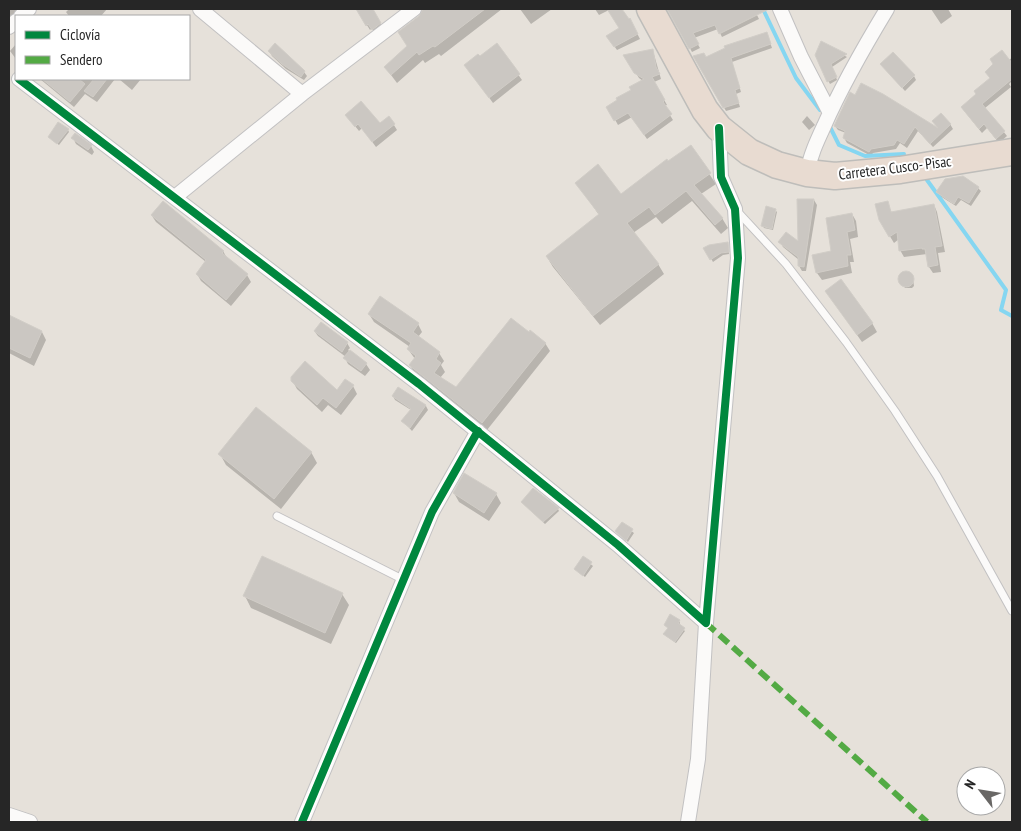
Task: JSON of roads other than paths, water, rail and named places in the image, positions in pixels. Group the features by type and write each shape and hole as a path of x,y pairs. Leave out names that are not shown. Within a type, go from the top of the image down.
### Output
{"highway":[{"name":"Carretera Cusco- Pisac","path":"650,9 705,110 730,139 758,158 794,171 835,176 900,170 1012,152"}],"street":[{"path":"200,9 302,94"},
{"path":"174,197 302,94 414,9"},
{"path":"780,9 801,57 830,113"},
{"path":"807,173 810,158 830,113 853,66 886,9"},
{"path":"21,80 412,378 618,545 706,623"},
{"path":"688,822 698,759 706,623 738,258 735,209 721,177 719,128"},
{"path":"302,822 432,512 478,431"},
{"path":"9,815 30,822"}],"lane":[{"path":"735,209 786,264 846,342 895,411 937,476 1012,611"},
{"path":"278,516 404,580"}],"waterway":[{"path":"763,9 796,78 820,110"},
{"path":"830,127 839,145 865,156 904,154"},
{"path":"927,180 1006,290 1001,310 1012,316"}]}
